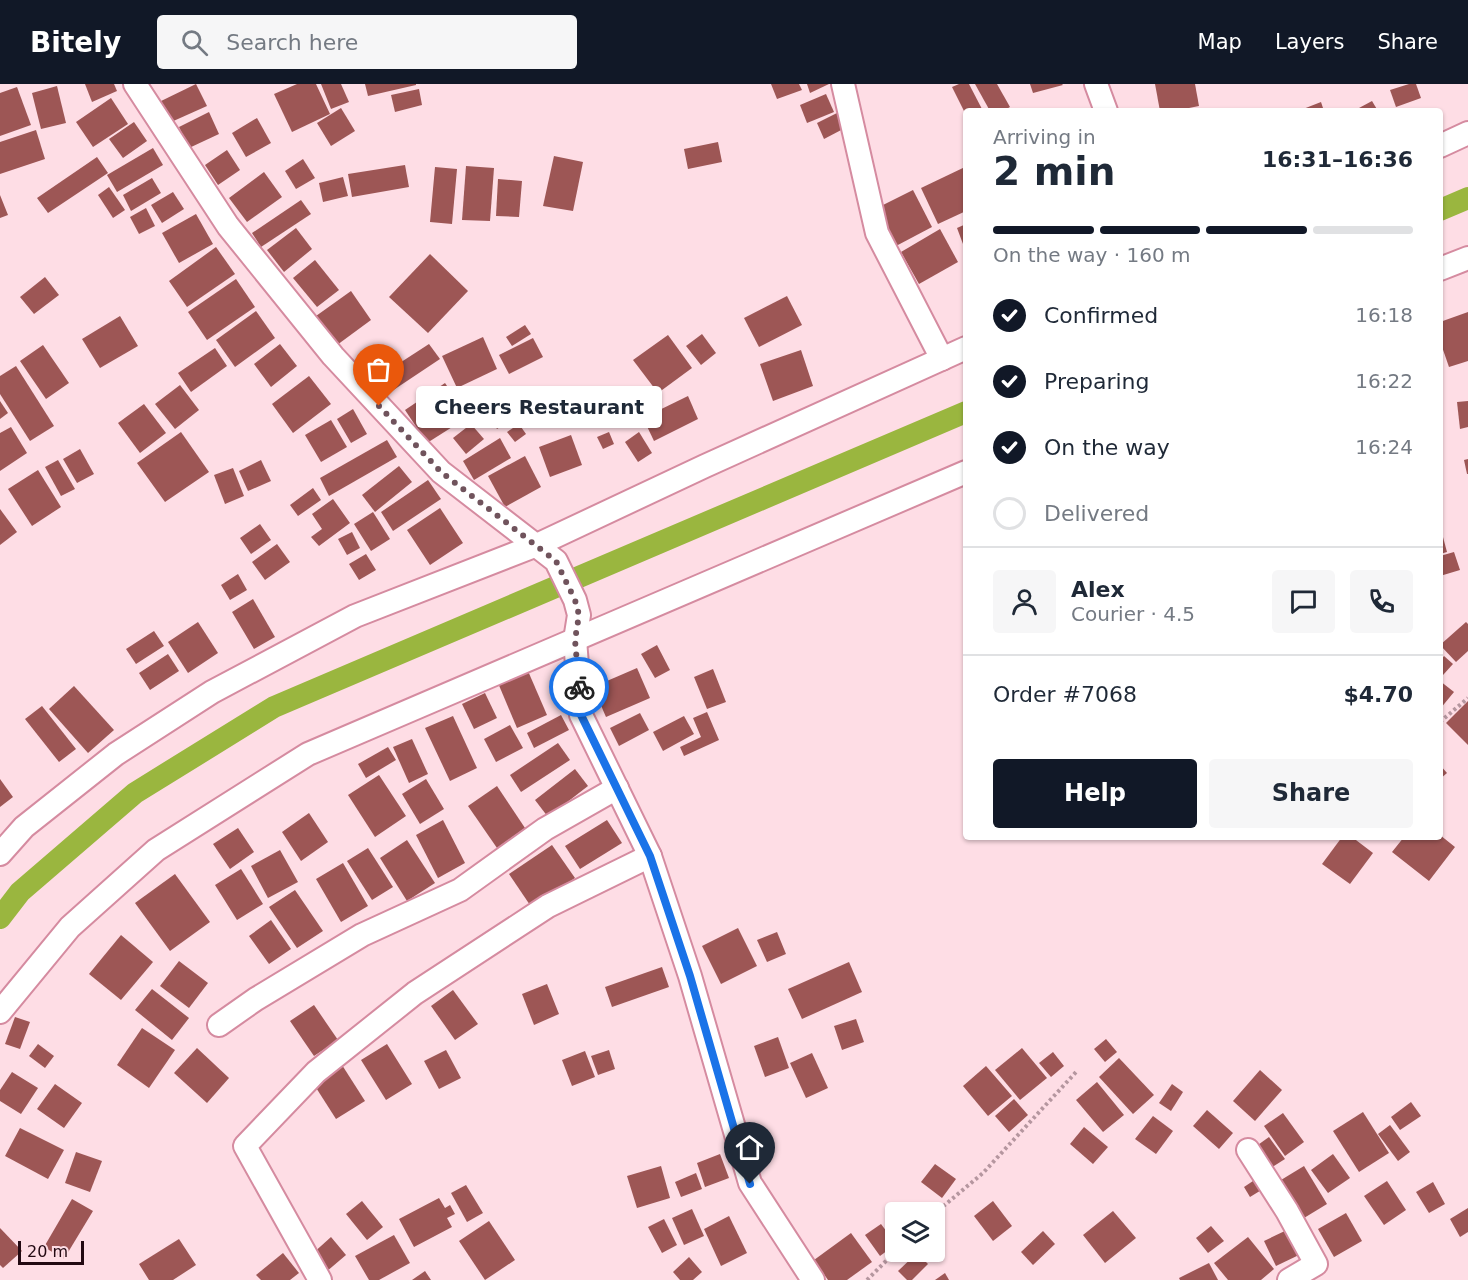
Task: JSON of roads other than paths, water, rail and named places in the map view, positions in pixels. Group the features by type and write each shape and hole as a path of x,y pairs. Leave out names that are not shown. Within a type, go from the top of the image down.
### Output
{"street":[{"path":"135,84 228,226 333,356 441,472 556,561 575,600 579,615 575,640 581,715 650,856 690,976 750,1184 813,1280"},
{"path":"843,84 877,233 942,358"},
{"path":"1096,84 1105,108"},
{"path":"1443,145 1468,134"},
{"path":"1443,269 1467,262"},
{"path":"0,854 24,826 116,754 212,692 355,616 537,545 963,349"},
{"path":"0,1012 70,927 156,850 308,754 963,473"},
{"path":"219,1025 256,999 362,935 460,890 545,829 617,788"},
{"path":"320,1280 245,1146 316,1072 415,993 548,906 650,856"},
{"path":"1248,1150 1287,1211 1316,1264 1289,1280"}],"waterway":[{"path":"1443,209 1468,198"},
{"path":"0,918 20,892 135,793 274,707 963,413"}],"place":[{"name":"Cheers Restaurant","path":"379,406"}]}
